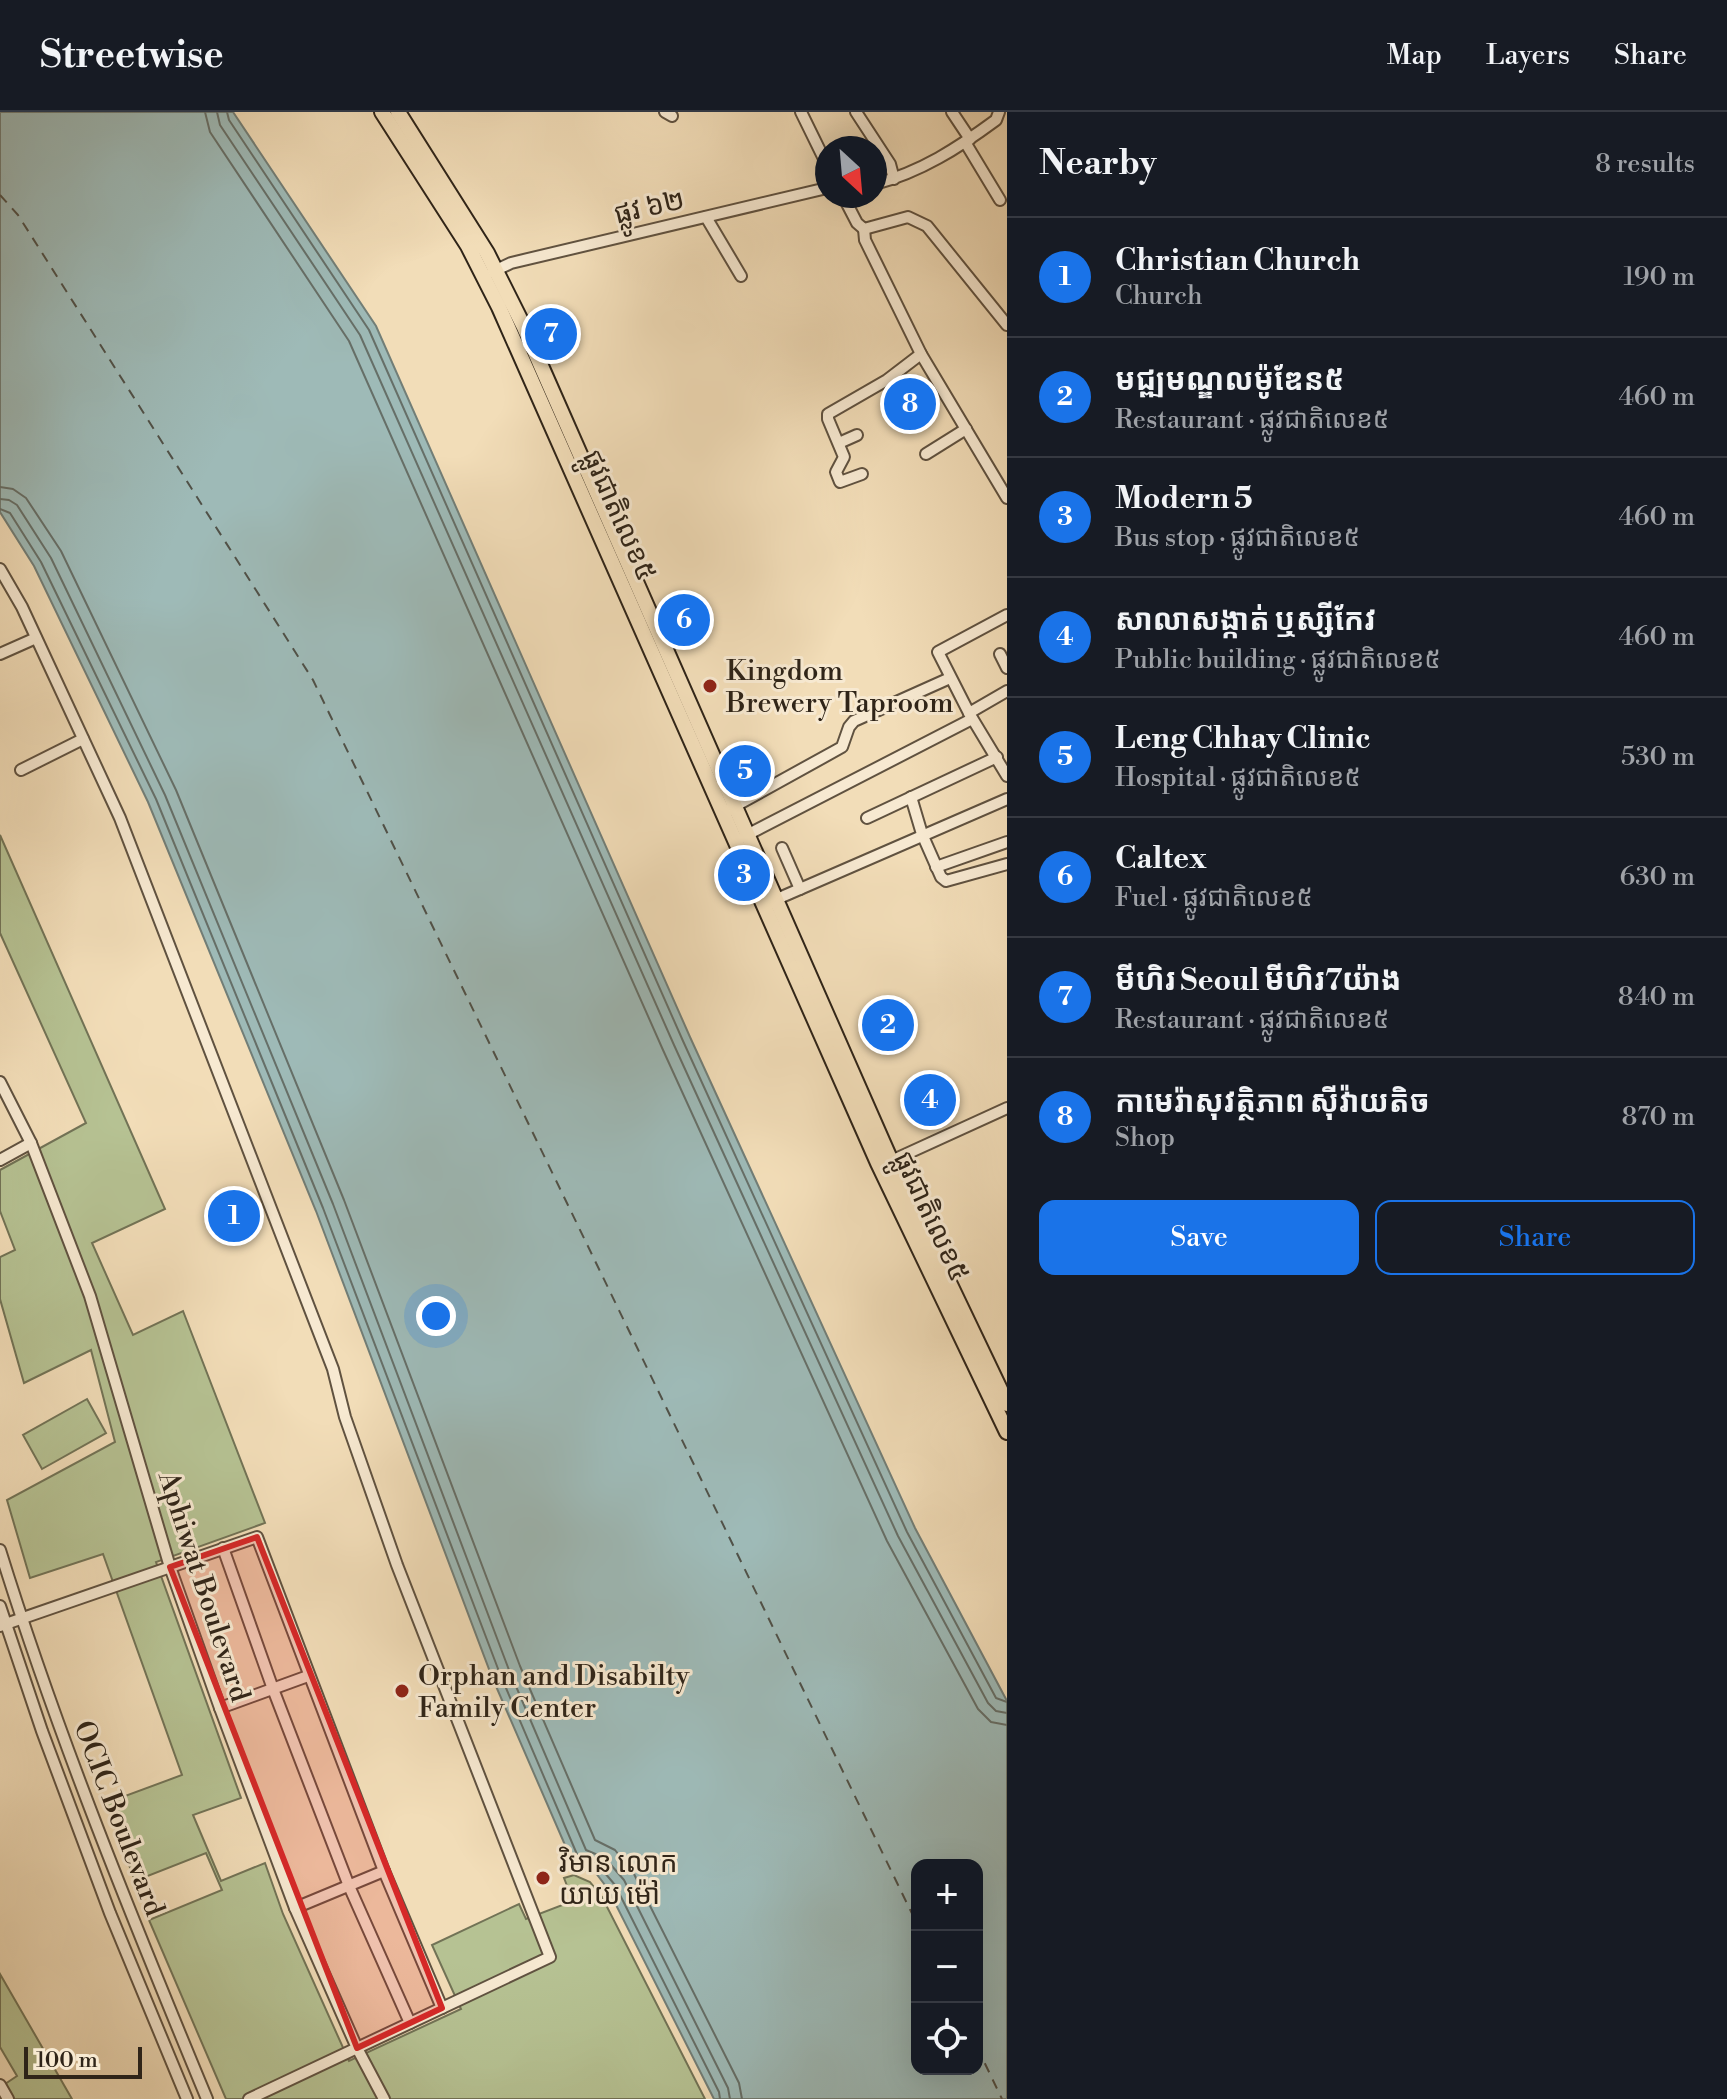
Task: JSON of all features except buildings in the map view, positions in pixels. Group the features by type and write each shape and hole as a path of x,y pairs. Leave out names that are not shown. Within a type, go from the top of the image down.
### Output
{"highway":[{"name":"ផ្លូវជាតិលេខ៥","path":"382,112 490,273"},
{"name":"ផ្លូវជាតិលេខ៥","path":"398,112 490,273 742,837 914,1242 1007,1432"},
{"name":"ផ្លូវជាតិលេខ៥","path":"770,902 1007,1404"}],"street":[{"path":"801,112 815,141"},
{"path":"856,112 890,164 894,179"},
{"path":"952,112 1000,200"},
{"path":"887,181 936,160 967,141 1001,113"},
{"name":"ផ្លូវ ៦២","path":"490,273 511,263 815,191"},
{"path":"849,208 864,229 871,253 921,354 1007,498"},
{"path":"706,217 741,276"},
{"path":"864,229 908,217 927,226 1007,325"},
{"path":"862,474 840,482 836,472 844,457 828,414 887,380 921,354"},
{"path":"926,454 966,429"},
{"path":"839,443 857,435"},
{"path":"0,569 4,582 36,638 120,818 333,1369 345,1417 397,1565 550,1957 249,2099"},
{"path":"1007,615 938,652 1007,776"},
{"path":"0,654 36,638"},
{"path":"1000,654 1007,668"},
{"path":"729,809 842,747 854,721 950,678"},
{"path":"742,837 971,716 1007,691"},
{"path":"21,770 83,739"},
{"path":"867,818 997,757"},
{"path":"911,797 922,834 941,877 946,881 1007,864"},
{"path":"770,902 1007,799"},
{"path":"936,867 1007,842"},
{"path":"782,848 800,889"},
{"name":"Aphiwat Boulevard","path":"0,1082 31,1143 90,1296 170,1567 295,1908 357,2048 384,2099"},
{"path":"891,1161 1007,1108"},
{"path":"0,1160 31,1143"},
{"path":"3,1626 257,1537 384,1871 442,2008"},
{"path":"223,1548 273,1689 349,1886 410,2023"},
{"name":"OCIC Boulevard","path":"0,1550 21,1619 128,1908 207,2099"},
{"name":"OCIC Boulevard","path":"0,1606 3,1626 110,1913 187,2099"},
{"path":"220,1708 308,1676"},
{"path":"295,1908 384,1871"},
{"path":"0,2085 8,2099"}],"highlighted area":[{"path":"257,1537 442,2008 357,2048 170,1567"}],"green space":[{"path":"0,835 165,1209 92,1243 133,1335 183,1311 265,1523 156,1562 241,1798 193,1815 221,1881 265,1863 283,1914 349,2061 461,2009 432,1945 519,1904 526,1919 573,1901 564,1878 574,1875 590,1882 602,1897 705,2099 226,2099 149,1920 222,1890 206,1853 135,1881 106,1803 182,1775 103,1554 30,1578 7,1500 115,1442 91,1350 24,1383 0,1299 0,1257 15,1250 0,1211 0,1170 86,1123 0,933"},
{"path":"87,1399 106,1433 42,1469 23,1435"},
{"path":"0,1974 72,2099 14,2099 5,2084 17,2076 0,2047"}],"water":[{"path":"0,112 233,112 376,326 690,1037 915,1528 1007,1701 1007,2099 714,2099 608,1889 595,1872 575,1868 492,1677 316,1211 148,802 34,566 0,512"}],"ferry route":[{"path":"0,195 18,215 313,680 911,1912"},
{"path":"983,2059 1002,2099"}],"place":[{"name":"មីហិរ Seoul មីហិរ7យ៉ាង","path":"551,334"},
{"name":"កាមេរ៉ាសុវត្ថិភាព ស៊ីវ៉ាយតិច","path":"910,404"},
{"name":"Caltex","path":"684,620"},
{"name":"Kingdom Brewery Taproom","path":"710,686"},
{"name":"Leng Chhay Clinic","path":"745,771"},
{"name":"Modern 5","path":"744,875"},
{"name":"មជ្ឍមណ្ឌលម៉ូឌែន៥","path":"888,1025"},
{"name":"សាលាសង្កាត់ ឬស្សីកែវ","path":"930,1100"},
{"name":"Christian Church","path":"234,1216"},
{"name":"Orphan and Disabilty Family Center","path":"402,1691"},
{"name":"វិមាន លោក យាយ ម៉ៅ","path":"543,1878"}]}
